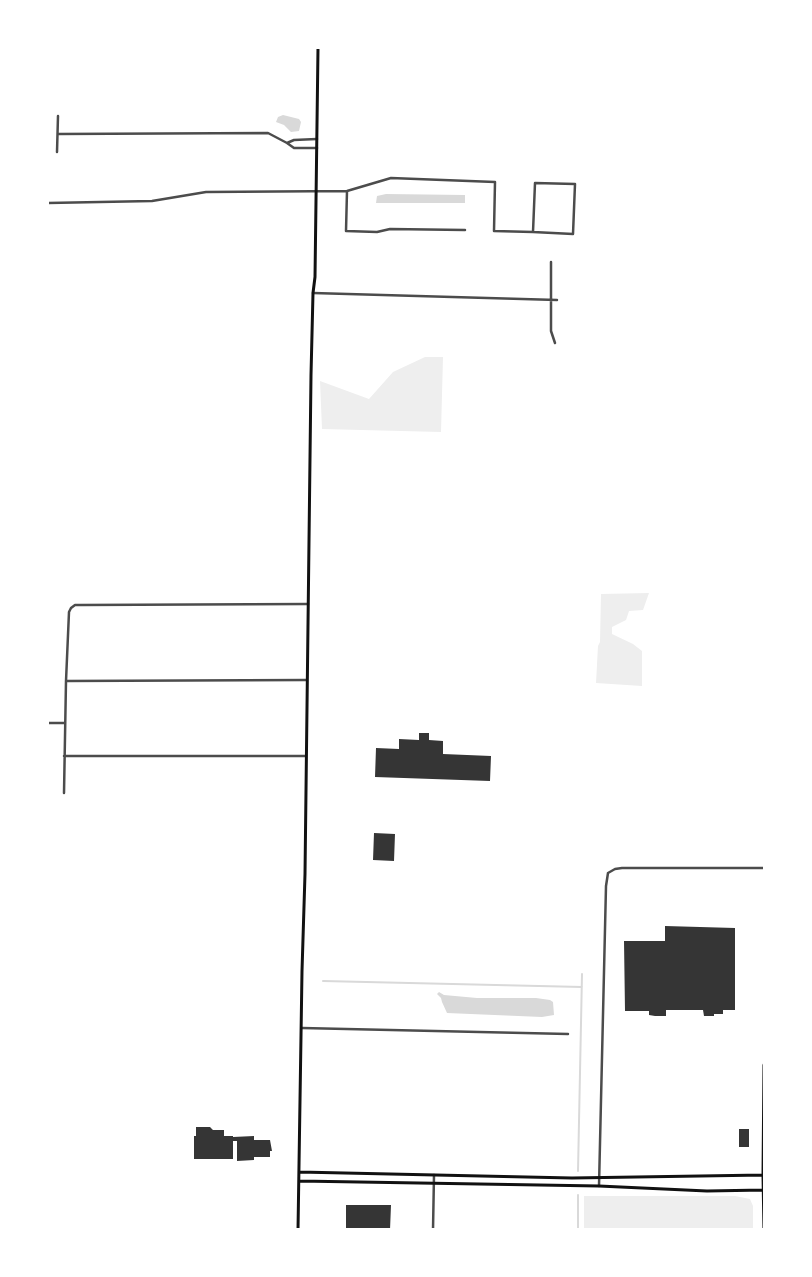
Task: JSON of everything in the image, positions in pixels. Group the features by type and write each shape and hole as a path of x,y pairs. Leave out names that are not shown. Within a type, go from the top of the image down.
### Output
{"main road":[{"path":"298,1230 318,48"},
{"path":"764,1065 764,1230"},
{"path":"299,1172 599,1178 764,1175"},
{"path":"299,1181 599,1186 707,1191 764,1190"}],"street":[{"path":"57,152 58,116"},
{"path":"58,134 268,133 294,148 317,148"},
{"path":"287,143 294,140 317,139"},
{"path":"48,202 152,201 206,192 347,190 391,178 495,182 494,231 573,234 575,184 534,183 533,232"},
{"path":"347,190 346,231 377,232 390,228 466,230"},
{"path":"551,262 551,331 555,344"},
{"path":"313,293 557,300"},
{"path":"64,793 69,612 75,605 308,604"},
{"path":"66,681 306,680"},
{"path":"48,723 65,723"},
{"path":"64,756 305,756"},
{"path":"599,1186 606,886 608,873 622,868 764,868"},
{"path":"301,1028 568,1034"},
{"path":"433,1230 434,1175"}],"shaded area":[{"path":"283,115 299,119 301,122 299,131 291,132 284,125 276,122 278,117"},
{"path":"386,194 465,195 465,203 376,203 377,196"},
{"path":"425,357 443,357 441,432 322,429 320,381 369,399 393,372"},
{"path":"649,593 643,610 629,611 626,620 612,627 612,634 633,644 642,651 642,686 596,683 598,646 600,642 601,594"},
{"path":"439,992 444,995 477,998 536,998 550,1000 553,1002 554,1015 542,1017 447,1013 441,998 437,994"},
{"path":"584,1196 735,1196 750,1199 753,1206 753,1229 584,1229"}],"building":[{"path":"419,733 429,733 429,740 443,741 443,754 491,756 490,781 375,777 376,748 399,749 399,739 419,740"},
{"path":"374,833 395,834 394,861 373,860"},
{"path":"665,926 735,928 735,1010 723,1010 723,1014 714,1014 714,1016 704,1016 703,1010 666,1010 666,1016 649,1015 649,1011 625,1011 624,941 665,941"},
{"path":"196,1127 224,1130 224,1136 254,1136 254,1140 270,1140 272,1151 270,1151 270,1157 254,1157 254,1160 237,1161 237,1141 233,1141 233,1159 194,1159"},
{"path":"739,1129 749,1129 749,1147 739,1147"},
{"path":"346,1205 391,1205 390,1230 346,1229"}],"waterway":[{"path":"578,1171 582,974"},
{"path":"323,981 582,987"},
{"path":"578,1195 578,1230"}]}
